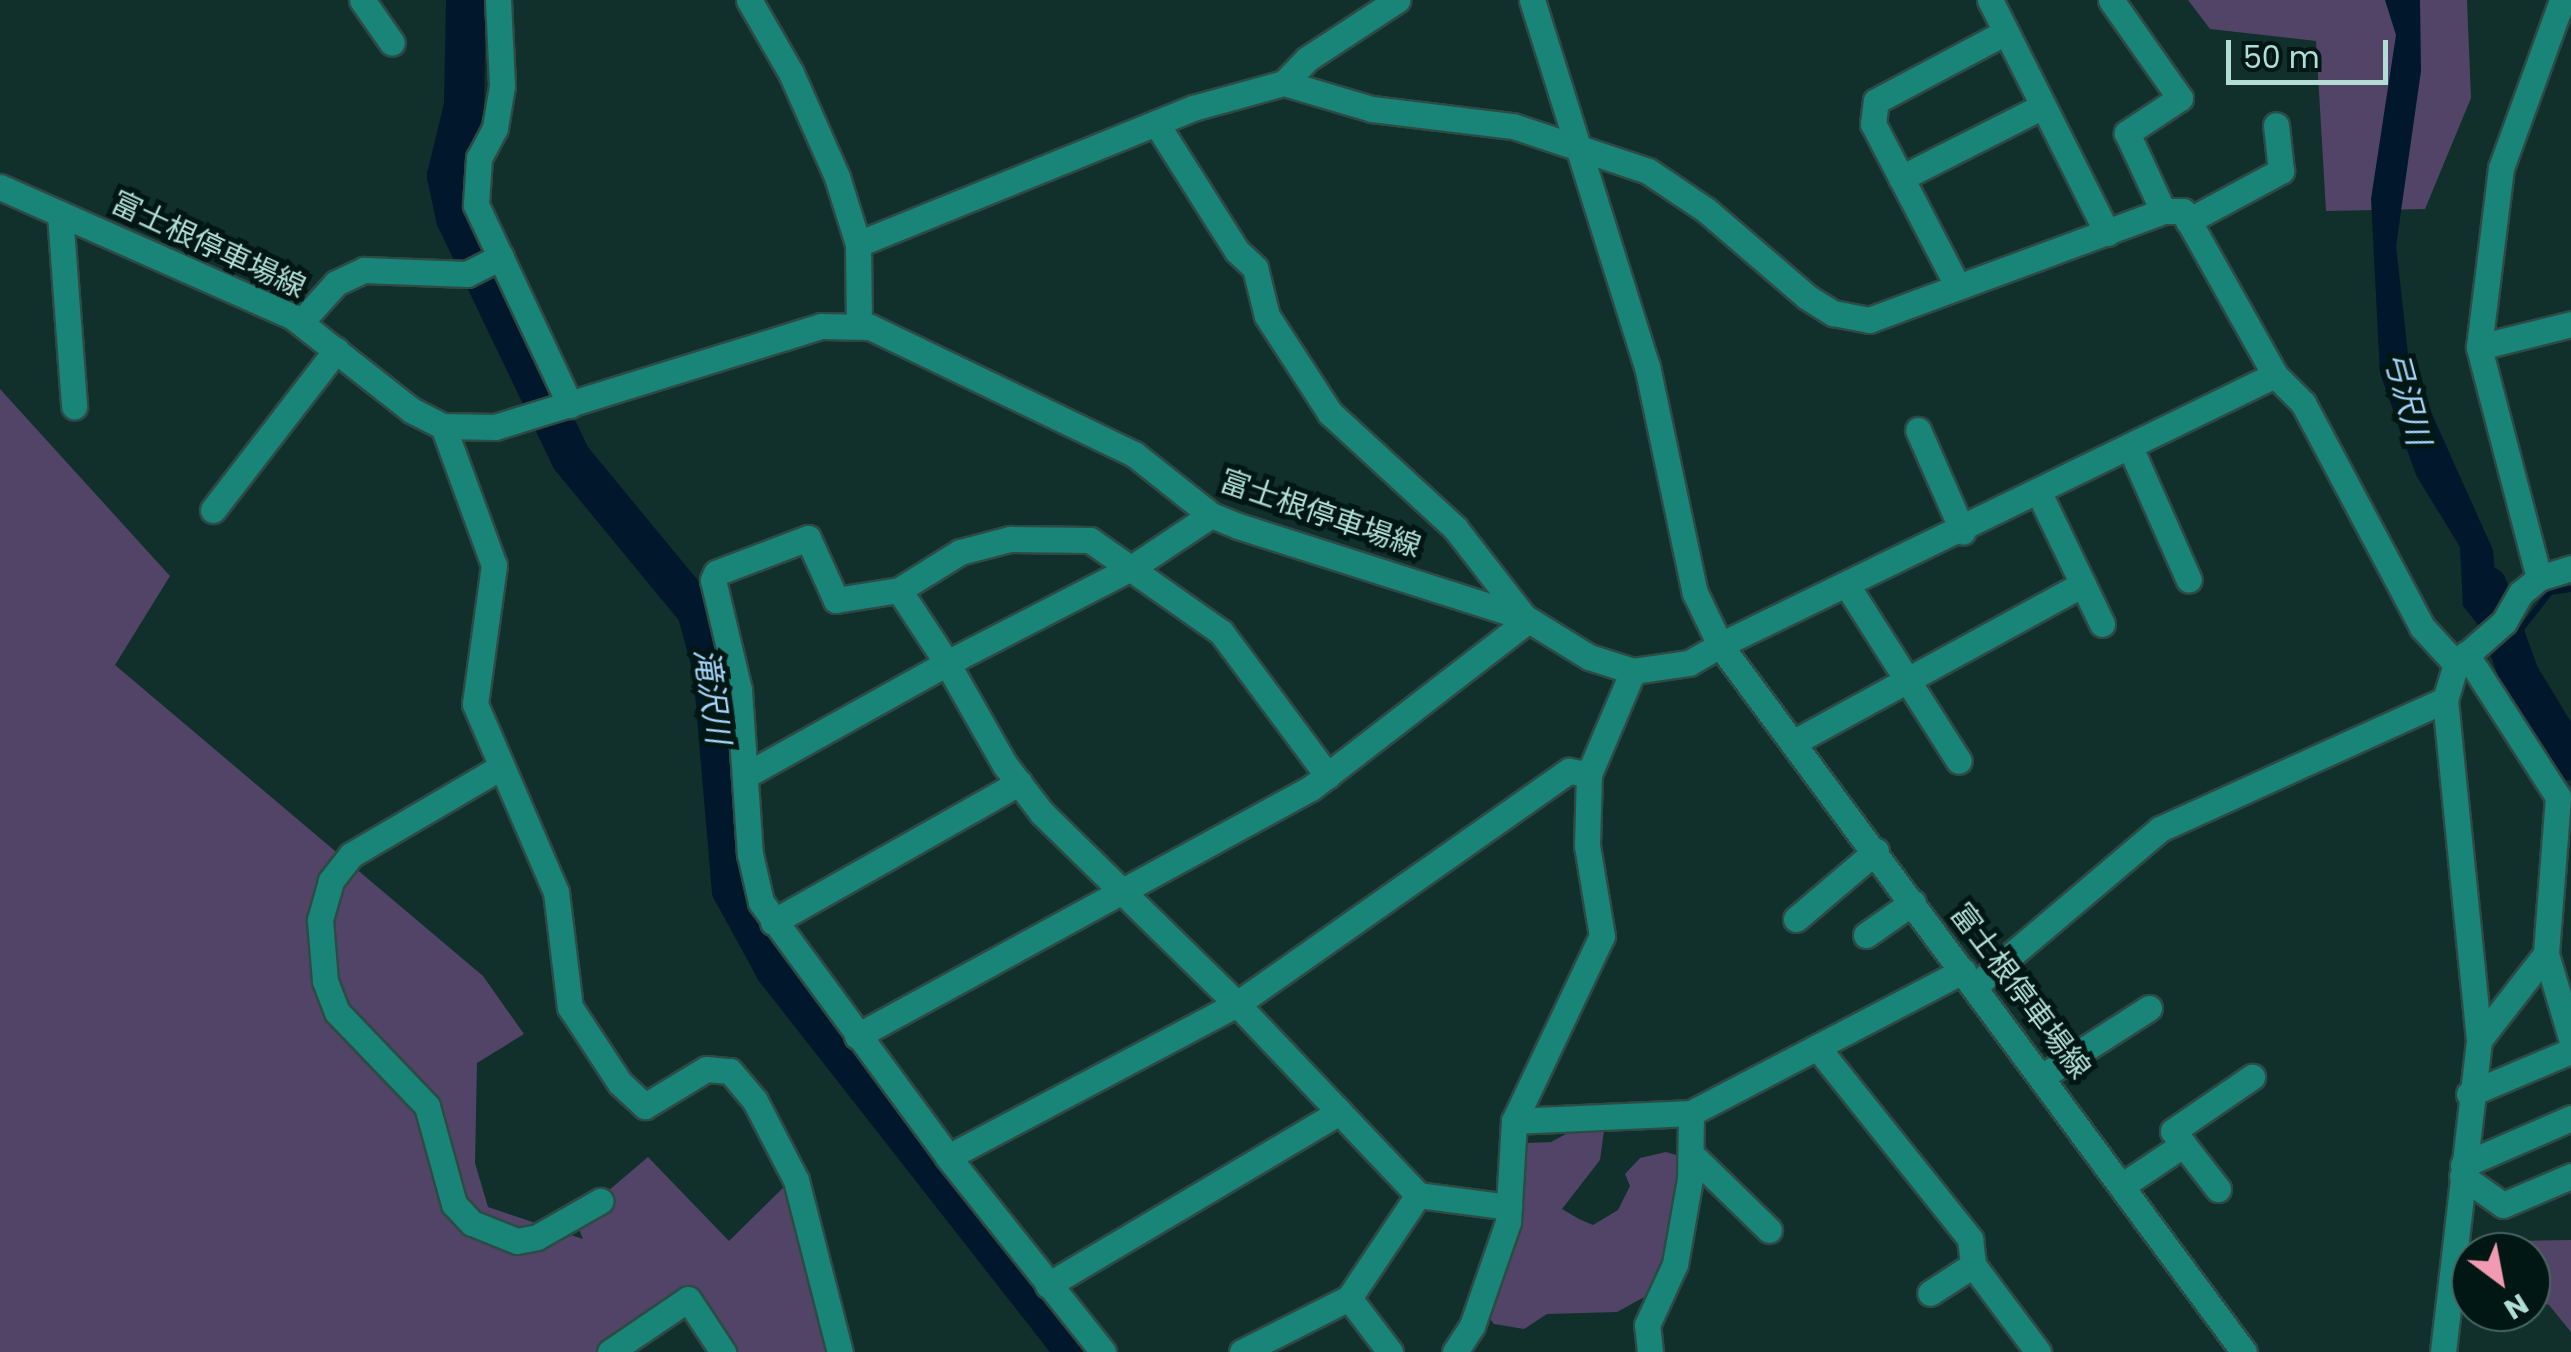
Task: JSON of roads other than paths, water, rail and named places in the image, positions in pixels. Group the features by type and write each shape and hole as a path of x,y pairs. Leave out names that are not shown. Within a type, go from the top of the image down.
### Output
{"street":[{"path":"362,0 392,43"},
{"path":"498,0 502,86 495,128 479,158 476,206 570,405"},
{"path":"749,0 808,110 858,244 859,325"},
{"path":"858,244 1156,123 1284,83 1307,60 1397,0"},
{"path":"1532,0 1647,366 1695,593 1720,645 2040,495 2275,376"},
{"path":"1990,0 2107,233"},
{"path":"2111,0 2180,98 2127,133 2163,210"},
{"path":"2539,578 2479,347 2501,168 2562,0"},
{"path":"1958,287 1874,124 1876,101 2006,32"},
{"path":"1284,83 1372,109 1446,114 1580,144 1648,171 1833,313 1868,320 2163,210 2183,212 2275,376 2303,403 2422,626 2466,654 2558,797 2546,954 2567,1002 2571,1038"},
{"path":"1901,178 2043,106"},
{"path":"858,1036 1328,776 1525,619 1456,528 1330,413 1267,316 1255,268 1237,251 1156,123"},
{"path":"2188,220 2281,171 2276,125"},
{"name":"富士根停車場線","path":"0,187 300,322 411,410 443,426 495,427 821,326 859,325 1099,435 1211,515 1525,619 1589,657 1634,671 1690,663 1720,645 1796,741 2244,1352"},
{"path":"60,214 74,406"},
{"path":"300,322 336,283 364,270 467,274 501,257"},
{"path":"2479,347 2571,324"},
{"path":"212,510 336,350"},
{"path":"443,426 494,565 475,704 556,892 570,1007 620,1084 645,1106 706,1069 730,1070 755,1101 796,1180 840,1352"},
{"path":"1918,430 1963,532"},
{"path":"2130,447 2189,580"},
{"path":"2040,495 2102,624"},
{"path":"746,775 947,663 1133,567 1211,515"},
{"path":"1103,1352 948,1157 773,922 750,854 739,690 716,573 808,538 836,600 899,590 960,552 1010,539 1090,540 1221,632 1328,776"},
{"path":"2443,1352 2479,1040 2445,700 2466,654 2504,622 2539,578 2571,568"},
{"path":"1796,741 2083,584"},
{"path":"1848,587 1959,761"},
{"path":"899,590 1019,783 1117,891 1238,1004 1418,1194 1509,1207"},
{"path":"1455,1352 1472,1326 1509,1207 1514,1121 1602,936 1587,845 1589,774 1634,671"},
{"path":"1514,1121 1691,1112 1817,1048 1970,978 2160,829 2445,700"},
{"path":"502,767 350,855 331,881 320,920 326,981 337,1012 426,1106 454,1204 472,1223 517,1241 538,1237 600,1201"},
{"path":"948,1157 1238,1004 1569,771 1589,774"},
{"path":"773,922 1019,783"},
{"path":"1796,919 1876,850"},
{"path":"1866,935 1913,902"},
{"path":"2479,1040 2546,954"},
{"path":"2043,1076 2149,1008"},
{"path":"1817,1048 1970,1238 1973,1265 2038,1352"},
{"path":"2470,1094 2571,1051"},
{"path":"2218,1189 2173,1131 2252,1078"},
{"path":"1048,1285 1339,1112"},
{"path":"1650,1352 1647,1325 1674,1264 1693,1156 1691,1112"},
{"path":"2463,1170 2571,1118"},
{"path":"2123,1185 2184,1144"},
{"path":"1693,1156 1769,1230"},
{"path":"2463,1170 2503,1206 2571,1176"},
{"path":"1242,1352 1349,1298 1418,1194"},
{"path":"1930,1293 1973,1265"},
{"path":"1349,1298 1390,1352"},
{"path":"610,1352 688,1299 724,1352"}],"water":[{"path":"2385,0 2420,0 2421,71 2396,246 2409,363 2493,550 2498,617 2484,632 2463,606 2460,547 2416,475 2380,373 2371,199 2396,35"}],"waterway":[{"name":"滝沢川","path":"466,0 464,106 447,176 456,218 571,458 697,611 713,670 732,890 775,969 1075,1352"},
{"name":"弓沢川","path":"2487,586 2519,675 2571,761"},
{"path":"2508,646 2550,592 2571,589"}]}
